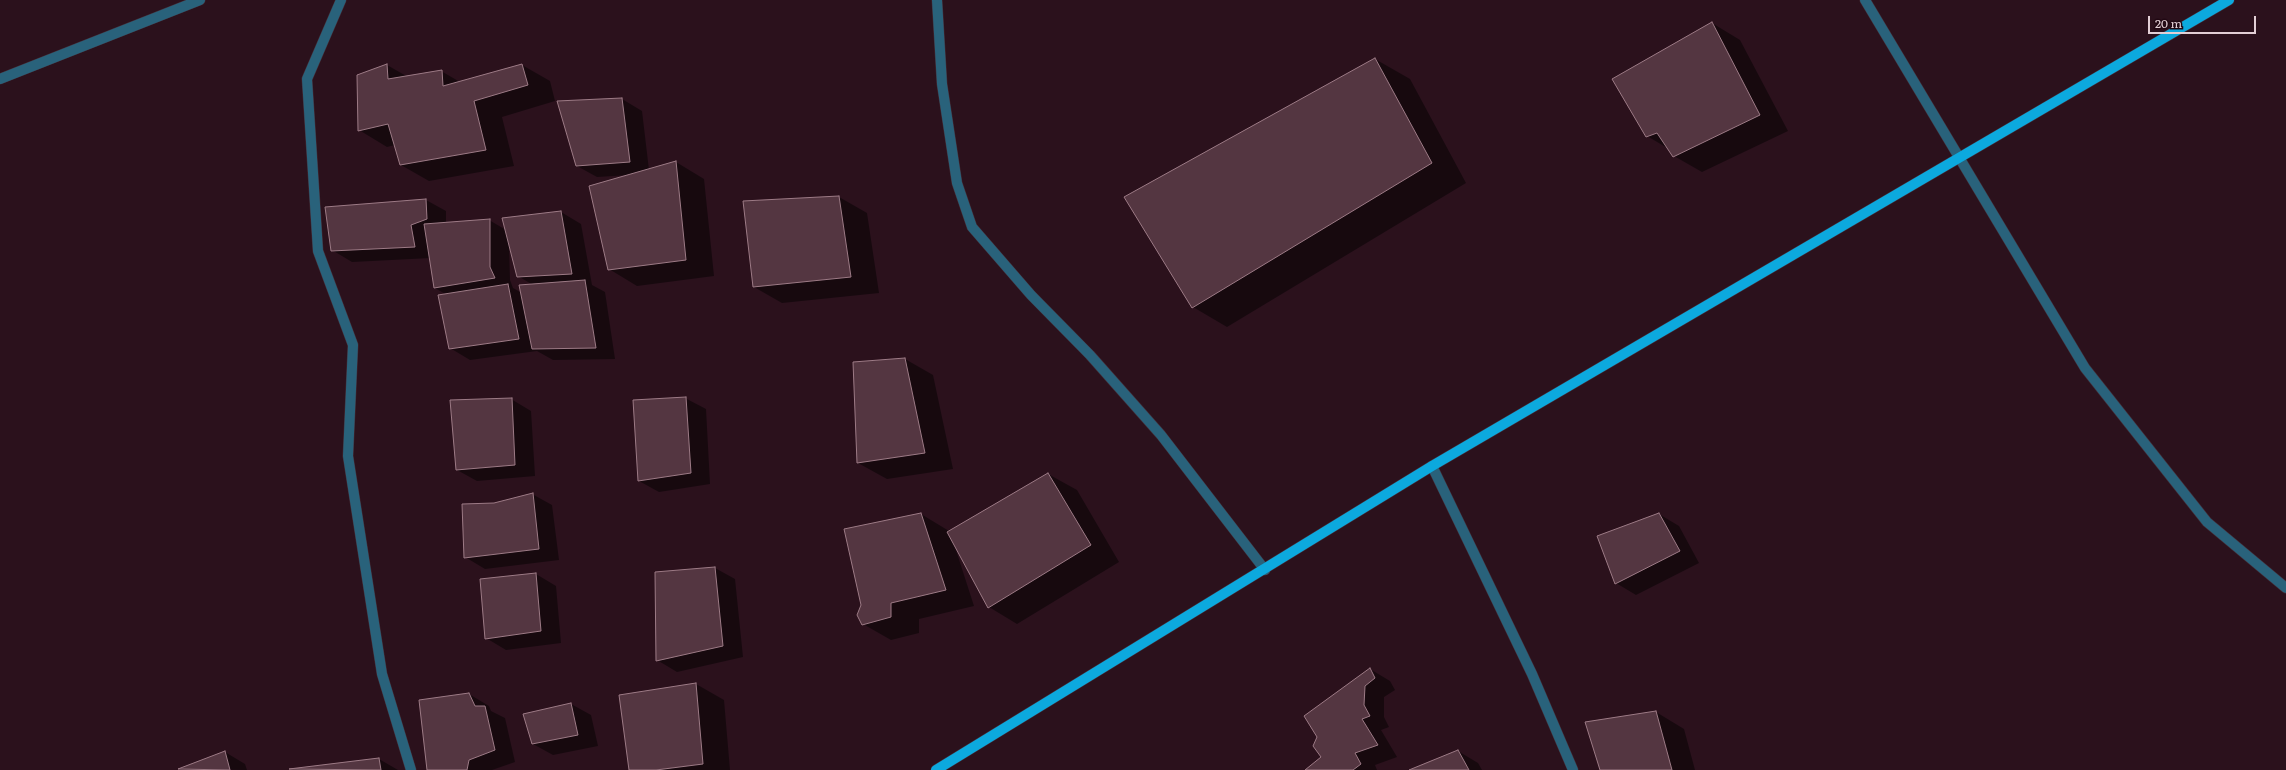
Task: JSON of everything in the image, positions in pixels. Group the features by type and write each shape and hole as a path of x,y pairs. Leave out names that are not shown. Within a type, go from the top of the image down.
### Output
{"main road":[{"path":"936,770 1265,570 1432,466 2229,0"}],"street":[{"path":"0,79 200,0"},
{"path":"341,0 307,79 318,251 353,345 348,456 382,674 412,770"},
{"path":"937,0 942,84 957,183 972,227 1031,295 1090,355 1161,435 1265,570"},
{"path":"1865,0 1958,159 2085,368 2207,522 2286,588"},
{"path":"1432,466 1532,674 1573,770"}],"building":[{"path":"1712,22 1760,115 1673,157 1657,133 1646,137 1612,79"},
{"path":"1375,58 1432,163 1192,308 1124,197"},
{"path":"387,64 388,79 442,70 443,86 522,64 528,85 474,101 486,150 400,165 388,124 358,131 357,75"},
{"path":"622,98 630,162 576,166 557,101"},
{"path":"676,161 686,260 608,270 589,186"},
{"path":"839,196 851,277 753,287 743,201"},
{"path":"426,199 427,219 411,225 415,247 331,251 325,207"},
{"path":"561,211 572,274 517,277 502,218"},
{"path":"490,219 490,267 495,278 434,288 424,224"},
{"path":"585,280 596,348 532,349 519,285"},
{"path":"508,284 519,339 449,349 438,295"},
{"path":"905,358 925,453 857,463 853,362"},
{"path":"686,397 691,473 638,481 633,400"},
{"path":"512,398 515,465 456,470 450,400"},
{"path":"1048,473 1091,545 988,608 947,532"},
{"path":"533,493 539,549 464,558 462,504 494,503"},
{"path":"921,513 946,590 891,603 891,617 862,625 857,615 861,605 844,529"},
{"path":"1659,513 1680,551 1615,584 1597,536"},
{"path":"715,567 723,646 656,661 655,572"},
{"path":"536,573 541,631 485,639 480,579"},
{"path":"1370,668 1375,678 1365,686 1364,705 1370,716 1362,719 1378,745 1355,753 1361,764 1353,770 1305,770 1321,757 1313,746 1317,737 1304,716"},
{"path":"696,683 703,764 656,770 629,770 619,695"},
{"path":"469,693 475,706 485,706 495,750 469,760 467,770 427,770 419,700"},
{"path":"571,703 578,735 532,744 523,714"},
{"path":"1656,711 1672,770 1600,770 1585,722"},
{"path":"1458,750 1469,770 1409,770"},
{"path":"225,751 230,770 178,769"},
{"path":"379,758 381,770 289,769"}]}
